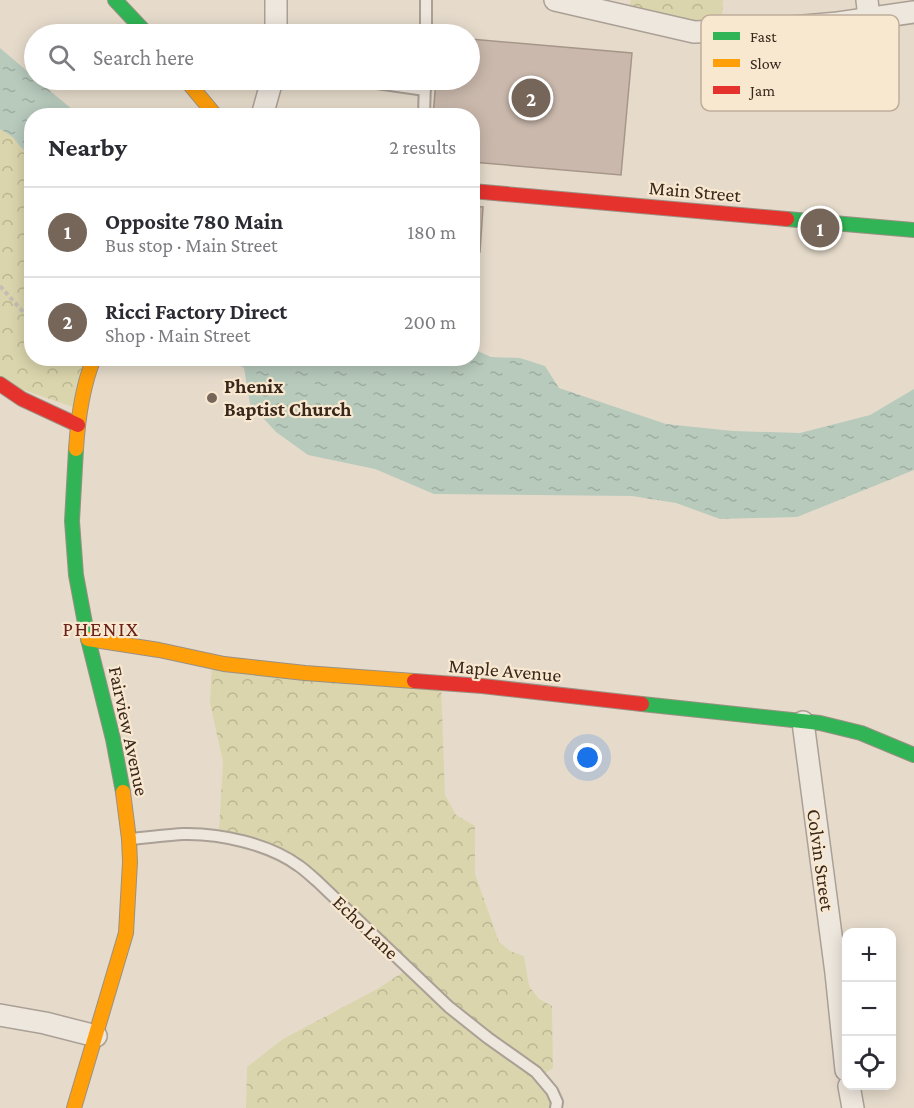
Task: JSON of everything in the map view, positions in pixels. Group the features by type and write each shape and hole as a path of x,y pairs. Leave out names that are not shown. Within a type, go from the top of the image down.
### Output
{"main road":[{"path":"115,0 138,24"},
{"path":"194,90 209,108"},
{"name":"Main Street","path":"480,192 914,230"},
{"name":"Fairview Avenue","path":"74,1108 126,933 130,862 123,794 113,739 88,639 76,575 72,521 78,425 91,366"},
{"path":"0,384 22,399 78,425"},
{"name":"Maple Avenue","path":"88,639 159,650 234,666 305,674 482,686 820,723 861,733 914,755"}],"street":[{"path":"276,0 276,24"},
{"path":"555,0 701,32"},
{"path":"868,9 914,12"},
{"path":"264,108 269,90"},
{"name":"Colvin Street","path":"803,722 842,1036"},
{"path":"0,1015 45,1023 96,1036"},
{"path":"850,1090 853,1108"}],"lane":[{"path":"426,0 426,24"},
{"path":"424,108 425,90"},
{"name":"Echo Lane","path":"129,839 185,834 228,838 255,845 298,865 449,1007 536,1072 552,1091 557,1102 556,1108"}],"path":[{"path":"0,286 24,313"}],"green space":[{"path":"631,0 723,0 722,15 701,15 701,25 628,12"},
{"path":"0,129 24,144 24,366 91,366 82,410 0,382"},
{"path":"212,660 441,682 445,795 456,815 475,826 475,874 499,942 510,951 524,956 529,986 539,999 552,1006 553,1068 542,1075 555,1108 246,1108 247,1067 283,1039 379,988 409,968 299,862 219,831 223,762 210,703"}],"water":[{"path":"0,48 24,68 24,90 49,90 71,108 24,108 24,150 14,138 0,129"},
{"path":"480,352 491,357 520,358 545,366 559,388 666,424 733,431 800,433 870,415 914,389 914,470 797,517 720,519 676,503 632,496 434,494 375,469 308,455 276,432 250,404 244,368 240,366 480,366"}],"building":[{"path":"480,40 632,53 621,175 480,163 480,108 434,108 435,90 480,90"},
{"path":"480,207 483,207 480,252"}],"traffic: fast":[{"path":"115,0 138,24"},
{"path":"787,219 914,230"},
{"path":"76,449 72,521 76,575 88,639 113,739 123,792"},
{"path":"642,704 820,723 861,733 914,755"}],"traffic: slow":[{"path":"194,90 209,108"},
{"path":"76,449 81,403 91,366"},
{"path":"88,639 159,650 224,664 414,681"},
{"path":"74,1108 126,933 130,862 123,792"}],"traffic: jam":[{"path":"480,192 787,219"},
{"path":"0,384 22,399 78,425"},
{"path":"414,681 482,686 642,704"}],"place":[{"name":"Ricci Factory Direct","path":"531,98"},
{"name":"Opposite 780 Main","path":"820,228"},
{"name":"Phenix Baptist Church","path":"212,398"}],"district":[{"name":"PHENIX","path":"101,629"}]}
